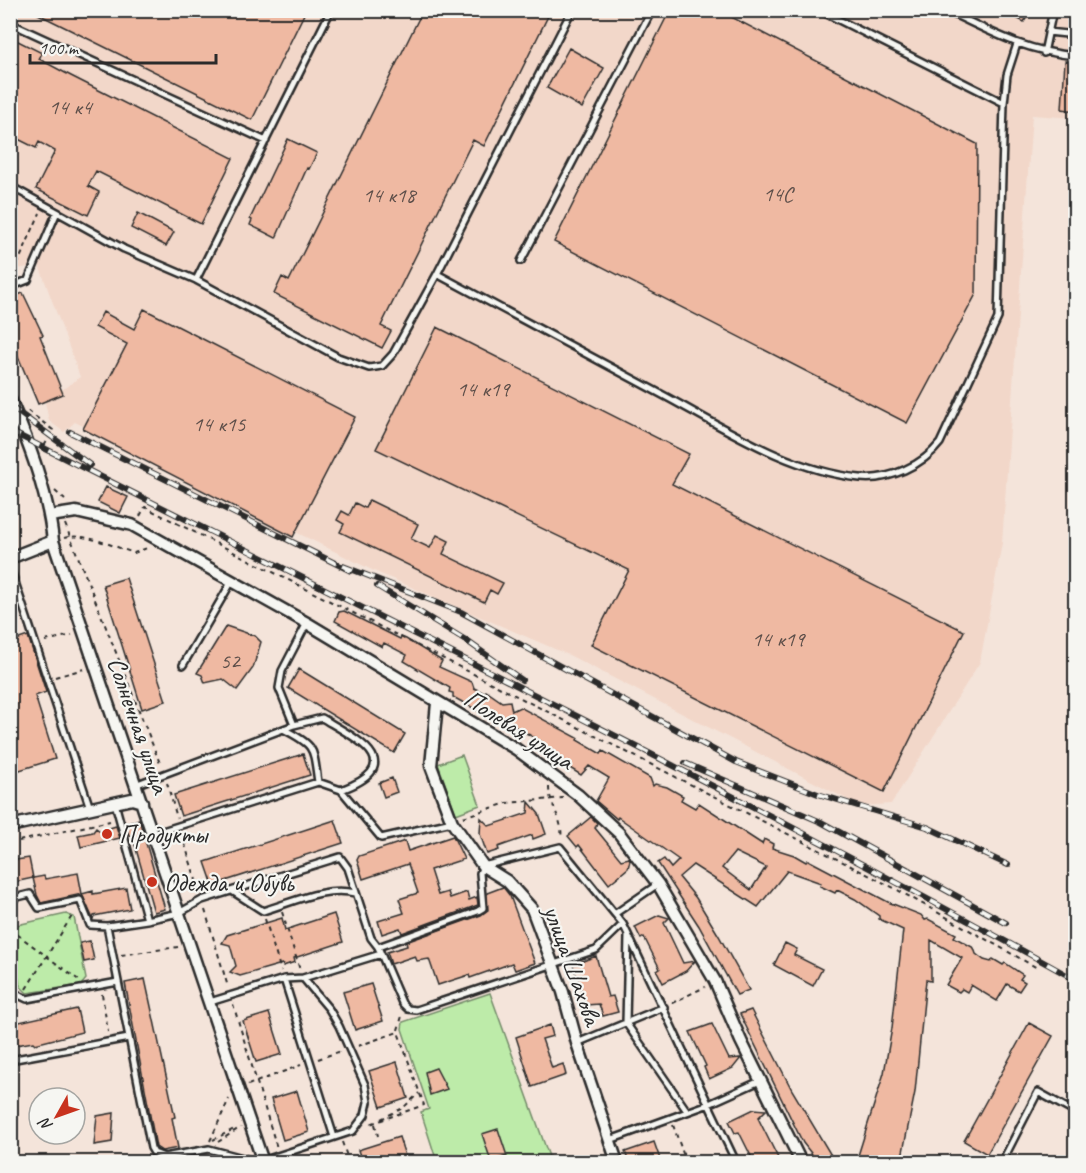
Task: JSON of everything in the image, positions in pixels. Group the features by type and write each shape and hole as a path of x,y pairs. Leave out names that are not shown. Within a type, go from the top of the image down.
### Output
{"street":[{"name":"Солнечная улица","path":"14,396 22,433 50,516 53,541 261,1162"},
{"name":"Полевая улица","path":"50,516 75,512 132,525 307,623 516,749 578,795 619,833 658,884 715,981 760,1081 801,1162"},
{"path":"10,558 53,541"},
{"name":"улица Шахова","path":"437,703 431,766 452,822 483,866 507,881 532,909 617,1162"},
{"path":"10,826 132,799 142,802"}],"lane":[{"path":"196,280 331,10"},
{"path":"10,186 124,249 196,280 338,357 369,368 382,366 393,354 437,273 572,10"},
{"path":"521,261 652,10"},
{"path":"819,10 1004,103"},
{"path":"945,10 1017,44 1044,53 1076,56"},
{"path":"1044,53 1053,10"},
{"path":"10,23 266,141"},
{"path":"1048,32 1076,35"},
{"path":"437,273 755,445 822,471 862,479 890,475 916,465 932,454 940,443 998,318 1004,103 1007,75 1017,44"},
{"path":"10,287 28,280 57,212"},
{"path":"10,420 22,433"},
{"path":"10,567 90,808"},
{"path":"183,665 232,581"},
{"path":"294,724 279,688 282,671 307,623"},
{"path":"135,785 285,730 294,724 322,718 368,745 374,756 373,768 358,784 341,790"},
{"path":"285,730 309,742 314,752 318,782"},
{"path":"153,834 318,782 341,790 381,838 452,822"},
{"path":"115,803 147,920"},
{"path":"378,947 483,908 480,873 483,866 560,847 623,924 736,1162"},
{"path":"10,898 30,894 39,908 80,900 90,925 107,926 179,913 202,900 340,857 348,868 371,938 378,947 408,1009 416,1010 596,950 623,924"},
{"path":"615,913 658,884"},
{"path":"232,891 263,910 315,893 339,889 356,893"},
{"path":"107,926 154,1153 164,1156 209,1149 261,1162 353,1131 365,1114 368,1102 365,1085 329,1009 303,978"},
{"path":"628,934 626,1023 687,1111"},
{"path":"208,1003 284,979 303,978 381,954"},
{"path":"284,979 337,1136"},
{"path":"10,991 27,999 118,982"},
{"path":"577,1043 664,1007"},
{"path":"10,1060 129,1038"},
{"path":"610,1140 710,1104 760,1081"},
{"path":"1002,1162 1038,1092 1076,1113"},
{"path":"209,1149 210,1142"}],"path":[{"path":"17,265 44,206"},
{"path":"10,375 14,396"},
{"path":"26,410 53,430 37,458"},
{"path":"55,490 71,506"},
{"path":"132,525 138,521 145,507 894,888 1039,969"},
{"path":"69,536 96,541 134,553 155,545"},
{"path":"36,644 74,634"},
{"path":"48,679 87,668"},
{"path":"548,773 549,799 563,829 560,847"},
{"path":"452,822 507,803 578,795"},
{"path":"10,843 120,819"},
{"path":"280,906 303,978"},
{"path":"263,910 284,979"},
{"path":"24,992 72,916"},
{"path":"113,956 190,946"},
{"path":"664,1007 715,981"},
{"path":"353,1131 424,1105 398,1032 401,1019 408,1009"},
{"path":"210,1142 236,1088 398,1032"},
{"path":"374,1123 403,1108 420,1093"},
{"path":"670,1118 686,1162"},
{"path":"210,1142 247,1122"},
{"path":"374,1123 378,1136"},
{"path":"337,1136 349,1162"}],"shaded area":[{"path":"11,11 1075,11 1075,118 1032,115 1002,543 980,662 891,804 860,806 571,656 374,571 75,422 64,432 49,421 45,402 80,377 39,265 11,270"}],"green space":[{"path":"462,755 480,805 456,814 438,764"},
{"path":"66,914 74,917 86,979 81,985 27,993 20,986 10,932 17,925"},
{"path":"490,993 551,1162 437,1162 421,1112 429,1109 402,1029 403,1022"}],"building":[{"path":"30,10 306,10 252,120"},
{"path":"423,10 551,10 484,146 473,140 381,326 391,331 382,348 274,294 282,277 289,281"},
{"path":"670,10 718,10 977,144 976,294 907,423 554,242"},
{"path":"1001,10 1031,10 1024,22"},
{"path":"10,37 42,53 39,59 233,158 201,224 96,171 88,186 99,192 88,215 36,189 55,151 39,142 36,148 10,135"},
{"path":"569,48 604,68 582,108 547,88"},
{"path":"1065,61 1076,62 1076,111 1062,109"},
{"path":"288,139 317,153 309,169 307,168 276,238 250,225 252,220 250,219"},
{"path":"138,213 174,232 166,246 131,228"},
{"path":"23,293 43,335 40,336 63,394 38,404 10,337 10,298"},
{"path":"144,309 355,417 293,537 83,429 127,344 95,327 103,312 134,329"},
{"path":"437,327 689,454 672,484 964,631 884,792 591,645 629,570 376,449"},
{"path":"106,487 128,497 120,513 98,502"},
{"path":"369,500 418,524 411,539 430,548 437,535 449,541 443,554 503,583 497,594 490,590 484,602 340,532 344,524 337,520 342,511 349,515 355,503 365,508"},
{"path":"126,578 166,701 142,709 103,585"},
{"path":"344,611 400,639 401,637 406,639 442,661 439,667 472,682 474,688 484,693 486,691 502,702 510,701 512,711 520,707 578,738 577,740 601,754 603,751 650,778 653,786 655,784 667,787 683,796 681,800 695,808 699,803 762,844 764,839 773,844 772,848 794,855 806,862 808,860 888,902 921,915 925,920 928,919 956,934 954,937 974,948 976,954 984,960 991,962 993,959 1003,965 1005,963 1023,975 1020,979 1025,982 1019,991 1007,984 997,1001 971,985 967,992 962,989 959,992 946,985 962,958 931,940 931,981 926,980 915,1092 901,1162 856,1162 884,1073 892,1028 903,930 879,919 879,916 855,899 837,890 835,893 820,886 821,883 787,871 758,907 693,865 679,877 696,898 749,990 737,995 699,926 658,863 664,859 671,868 679,860 618,817 617,819 596,801 609,778 589,766 581,775 541,750 545,744 509,723 506,726 453,697 453,693 449,692 450,688 404,661 407,655 384,643 382,647 335,621 339,612","holes":["735,852 766,867 751,890 722,868"]},
{"path":"226,626 255,636 261,642 253,668 237,690 223,679 205,683 202,675 197,673"},
{"path":"28,636 46,692 35,696 55,759 10,773 10,642"},
{"path":"299,669 405,734 394,753 288,688"},
{"path":"303,754 310,775 181,816 174,795"},
{"path":"392,778 397,792 384,797 379,783"},
{"path":"529,802 539,814 546,834 533,839 532,835 498,847 499,850 487,854 480,834 481,818 489,826 528,813"},
{"path":"591,817 597,823 595,828 621,860 629,858 630,860 628,868 609,884 579,845 577,847 568,836"},
{"path":"139,819 165,909 154,912 132,835 129,836 126,824"},
{"path":"335,820 343,843 213,885 205,862"},
{"path":"116,826 120,838 81,847 78,835 93,832 96,828 100,831"},
{"path":"453,836 464,859 430,870 438,895 448,892 450,898 467,892 469,900 477,897 478,905 402,933 400,928 382,934 378,921 404,913 399,899 418,893 408,864 363,879 357,860 359,856 405,841 408,851"},
{"path":"29,858 33,878 10,883 10,861"},
{"path":"78,873 82,894 41,903 33,878 44,876 45,879"},
{"path":"503,887 510,896 535,963 515,970 512,963 470,978 469,975 438,985 429,959 417,961 415,956 391,964 387,952 407,946 406,942 481,915 488,910 487,893"},
{"path":"126,888 130,909 94,916 93,919 82,894"},
{"path":"334,914 343,942 294,958 295,962 283,966 282,964 240,976 230,972 236,966 230,945 222,943 227,935 282,918 285,930"},
{"path":"659,915 669,918 664,923 683,963 695,961 686,971 663,983 657,971 660,969 644,937 641,939 635,927"},
{"path":"90,941 94,960 84,962 80,943"},
{"path":"785,943 797,949 794,955 822,969 813,986 774,965"},
{"path":"596,956 608,997 613,996 618,1012 603,1016 599,1004 586,1005 573,965"},
{"path":"145,979 175,1117 172,1118 178,1148 162,1151 156,1147 125,983"},
{"path":"371,984 383,1021 355,1030 343,992"},
{"path":"77,1009 82,1032 35,1044 33,1042 10,1046 10,1024"},
{"path":"751,1010 792,1090 835,1162 818,1162 803,1143 740,1014"},
{"path":"269,1013 282,1054 256,1062 243,1021"},
{"path":"1029,1023 1053,1036 987,1154 964,1141"},
{"path":"712,1024 729,1059 741,1058 733,1068 709,1079 704,1067 706,1066 690,1032"},
{"path":"550,1025 553,1036 542,1039 552,1068 563,1064 566,1075 532,1087 516,1037"},
{"path":"397,1062 408,1098 381,1107 369,1071"},
{"path":"436,1068 447,1089 430,1095 425,1072"},
{"path":"297,1091 309,1132 283,1140 271,1099"},
{"path":"754,1109 766,1110 758,1118 780,1162 754,1162 739,1132 735,1133 729,1121"},
{"path":"114,1113 112,1142 94,1145 97,1116"},
{"path":"498,1129 507,1156 491,1161 482,1134"},
{"path":"399,1137 407,1162 362,1162 358,1150"},
{"path":"654,1142 661,1162 629,1162 625,1152"}],"railway":[{"path":"10,406 90,465"},
{"path":"10,431 679,768 1076,980"},
{"path":"70,432 351,571"},
{"path":"343,566 461,612 736,762 818,794 927,827 1008,865"},
{"path":"377,586 464,639 522,680"},
{"path":"685,763 821,822 1006,923"}],"place":[{"name":"Продукты","path":"107,834"},
{"name":"Одежда и Обувь","path":"152,882"}]}
